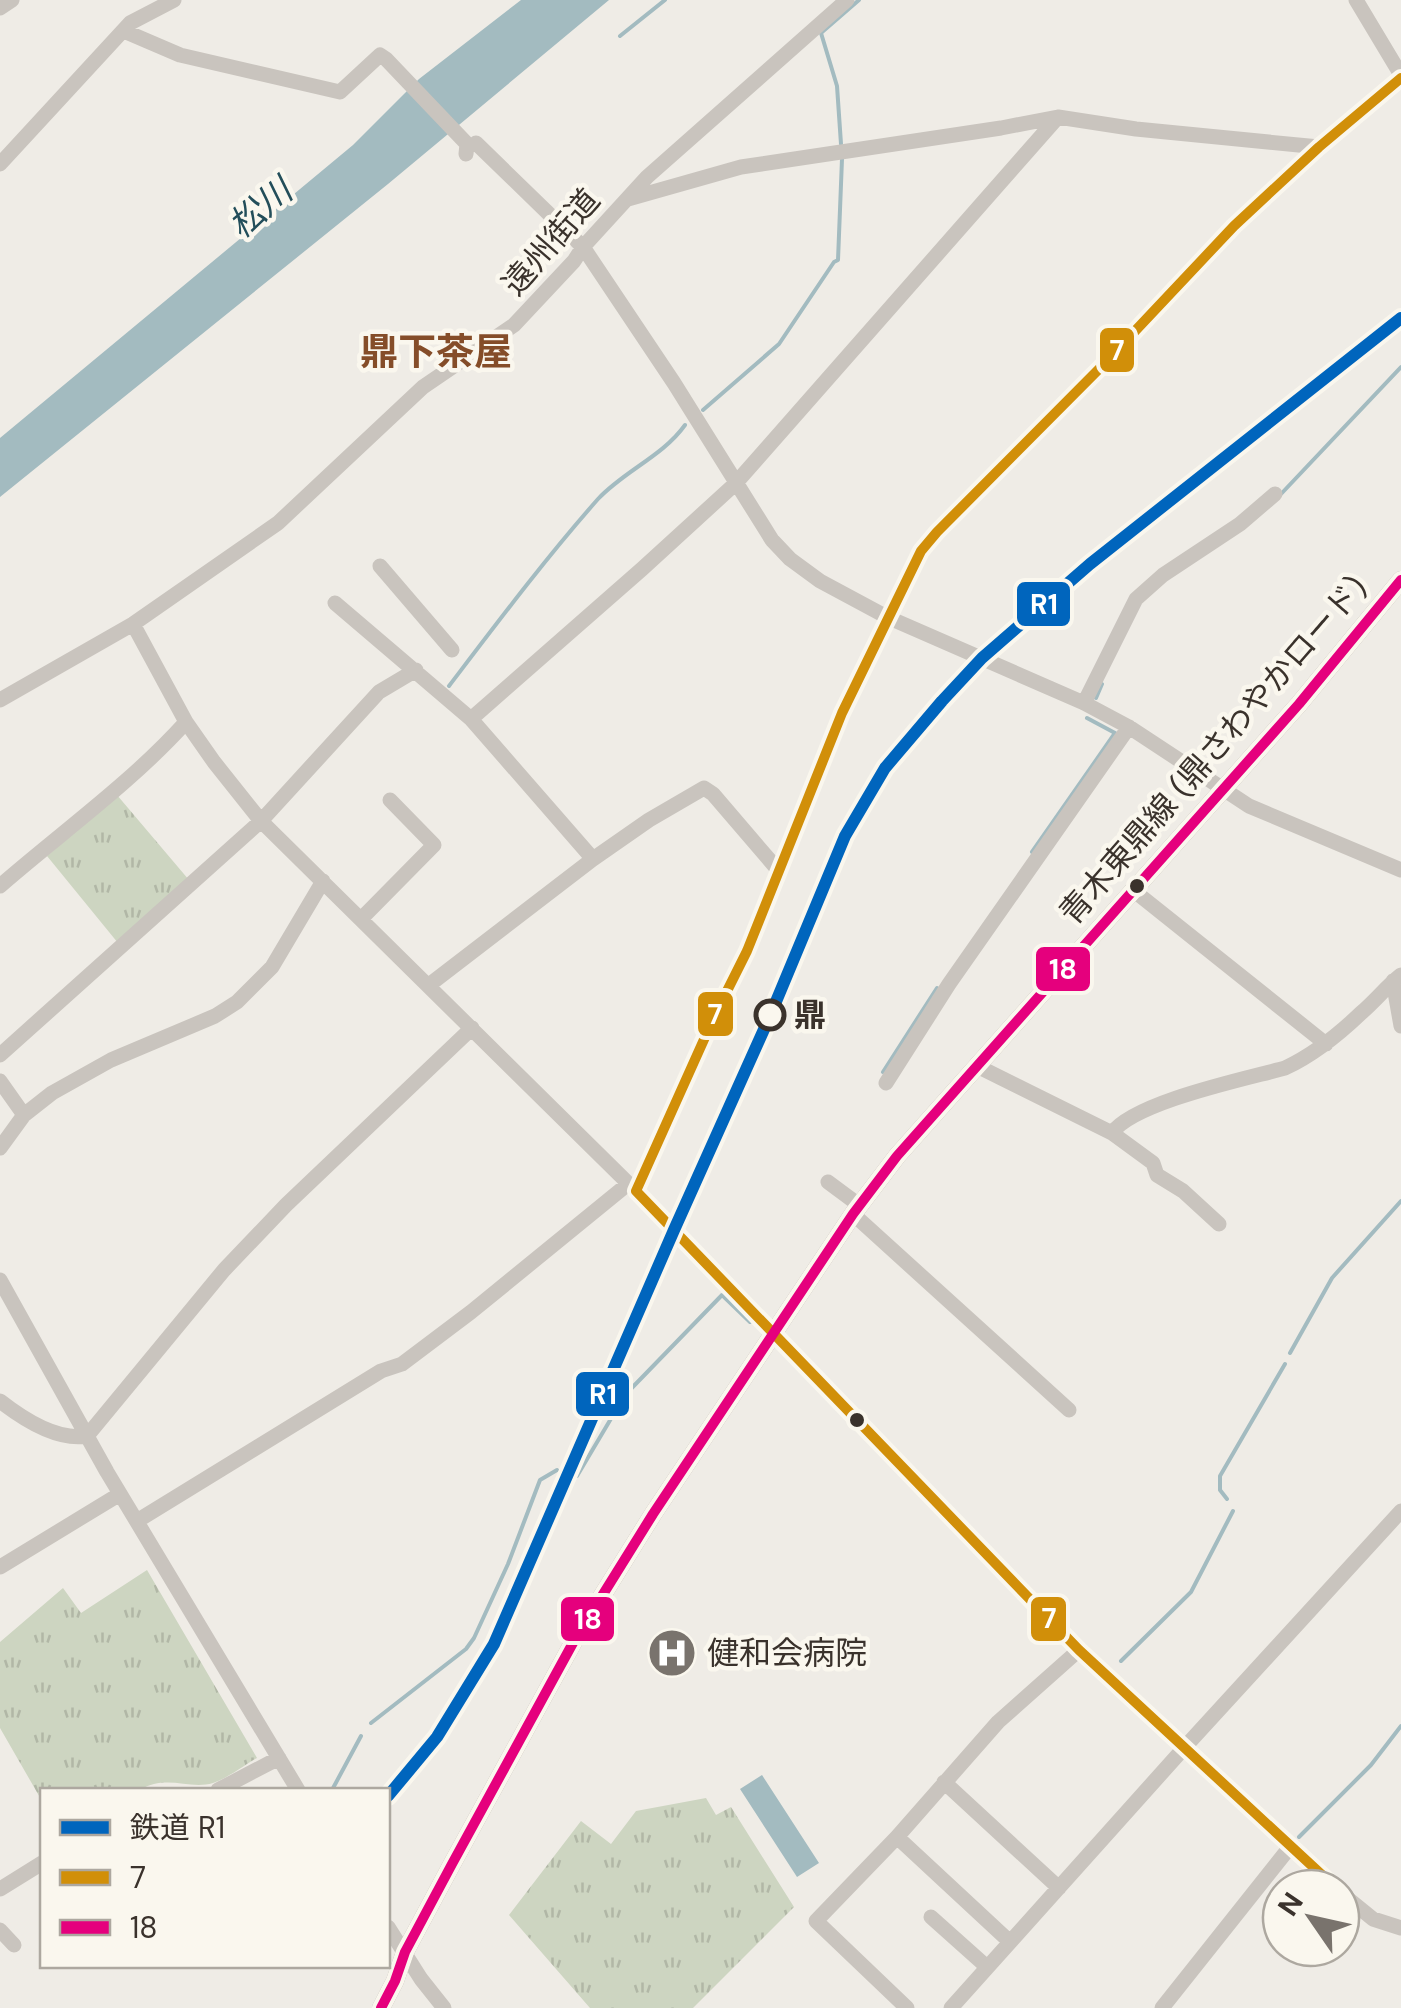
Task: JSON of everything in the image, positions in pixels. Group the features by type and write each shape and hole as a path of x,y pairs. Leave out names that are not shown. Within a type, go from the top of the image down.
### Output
{"main road":[{"name":"青木東鼎線 (鼎さわやかロード)","path":"381,2008 406,1952 574,1641 856,1209 897,1156 1299,704 1401,580"}],"street":[{"path":"0,8 12,0"},
{"path":"0,164 130,23 174,0"},
{"path":"624,200 847,0"},
{"path":"137,1521 382,1371 402,1364 632,1188 747,951 829,742 921,552 1234,226 1401,76 1356,0"},
{"path":"124,31 180,54 340,92 380,55 470,147 583,247 772,540 790,559 820,582 887,616 1084,702 1129,726 1249,806 1401,870"},
{"path":"471,719 735,484 1058,116"},
{"name":"遠州街道","path":"0,700 133,624 278,523 423,387 514,325 624,200 741,167 1058,116 1136,129 1319,146"},
{"path":"1084,702 1136,599 1275,494"},
{"path":"380,566 452,650"},
{"path":"335,602 471,719 593,859"},
{"path":"133,624 186,722 261,821 632,1188 1079,1650 1313,1868"},
{"path":"0,1055 261,821 379,692 416,670"},
{"path":"0,886 186,722"},
{"path":"886,1083 949,984 1129,726"},
{"path":"429,985 593,859 704,788 779,871"},
{"path":"361,919 434,845 390,800"},
{"path":"0,1148 24,1115 52,1094 110,1060 238,1002 272,967 323,881"},
{"path":"1133,890 1326,1044"},
{"path":"1112,1133 1120,1122 1147,1108 1300,1061 1326,1044 1397,978"},
{"path":"1397,978 1401,1026"},
{"path":"168,1014 179,1030"},
{"path":"0,1401 47,1430 74,1438 87,1436 236,1258 472,1028"},
{"path":"977,1066 1112,1133 1153,1163 1157,1175 1220,1224"},
{"path":"0,1081 24,1115"},
{"path":"828,1182 1070,1410"},
{"path":"0,1280 120,1494 297,1788"},
{"path":"0,1567 120,1494"},
{"path":"951,2008 1401,1511"},
{"path":"908,2008 816,1921 897,1837 998,1722 1079,1650"},
{"path":"222,1788 279,1758"},
{"path":"944,1782 1059,1888"},
{"path":"897,1837 1010,1941"},
{"path":"1162,2008 1290,1847"},
{"path":"0,1889 40,1864"},
{"path":"1361,1909 1373,1919 1401,1928"},
{"path":"931,1917 986,1967"},
{"path":"0,1930 14,1945"},
{"path":"390,1930 444,2008"}],"green space":[{"path":"117,795 189,880 118,943 47,856"},
{"path":"147,1570 257,1758 213,1783 159,1783 144,1788 40,1788 40,1798 0,1728 0,1642 63,1588 81,1613"},
{"path":"706,1798 716,1815 731,1807 794,1907 693,2008 590,2008 509,1915 581,1821 611,1844 636,1811"}],"water":[{"path":"521,0 609,0 0,497 0,438 353,145 419,79"},
{"path":"762,1775 819,1863 797,1877 740,1789"}],"waterway":[{"path":"620,36 665,0"},
{"path":"841,144 837,86 821,33 859,0"},
{"path":"703,410 779,344 838,260 842,159"},
{"path":"1281,494 1401,367"},
{"path":"449,686 598,499 666,446 685,425"},
{"path":"1096,698 1102,684"},
{"path":"1032,852 1115,733 1087,718"},
{"path":"883,1072 937,988"},
{"path":"1290,1353 1332,1278 1401,1201"},
{"path":"577,1476 625,1395 722,1295 750,1322"},
{"path":"1227,1499 1220,1490 1220,1476 1285,1364"},
{"path":"371,1723 466,1649 508,1564 540,1480 557,1470"},
{"path":"1121,1661 1191,1592 1233,1511"},
{"path":"1299,1837 1371,1765 1401,1726"},
{"path":"333,1788 361,1736"}],"rail line":[{"name":"R1","path":"390,1794 437,1737 494,1644 845,836 885,768 982,658 1090,564 1401,318"}],"transit line":[{"name":"7","path":"1314,1868 1079,1650 636,1191 747,951 842,713 921,551 1234,226 1401,78"},
{"name":"18","path":"381,2008 405,1952 574,1641 653,1514 853,1214 897,1156 1299,704 1401,580"}],"place":[{"name":"鼎","path":"770,1015"},
{"name":"健和会病院","path":"672,1653"}],"district":[{"name":"鼎下茶屋","path":"436,352"}],"water label":[{"name":"松川","path":"260,208"}]}
